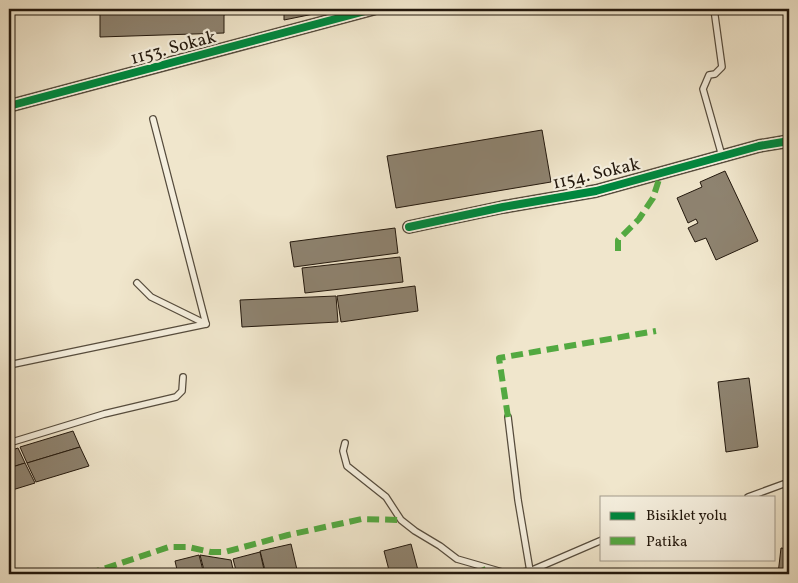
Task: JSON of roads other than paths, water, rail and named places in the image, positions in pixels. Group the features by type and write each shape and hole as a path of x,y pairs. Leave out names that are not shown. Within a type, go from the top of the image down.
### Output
{"street":[{"name":"1153. Sokak","path":"9,106 358,11 373,9"},
{"name":"1154. Sokak","path":"409,227 503,207 596,192 759,146 789,141"}],"lane":[{"path":"714,9 722,67 715,74 709,75 703,89 722,156"},
{"path":"153,119 206,324"},
{"path":"137,283 151,297 206,324"},
{"path":"9,365 206,324"},
{"path":"9,443 104,414 176,397 182,391 183,377"},
{"path":"508,417 518,500 530,571"},
{"path":"345,443 343,451 347,466 386,498 401,520 440,546 457,560 510,574 530,571 600,541"},
{"path":"751,496 789,482"}]}
